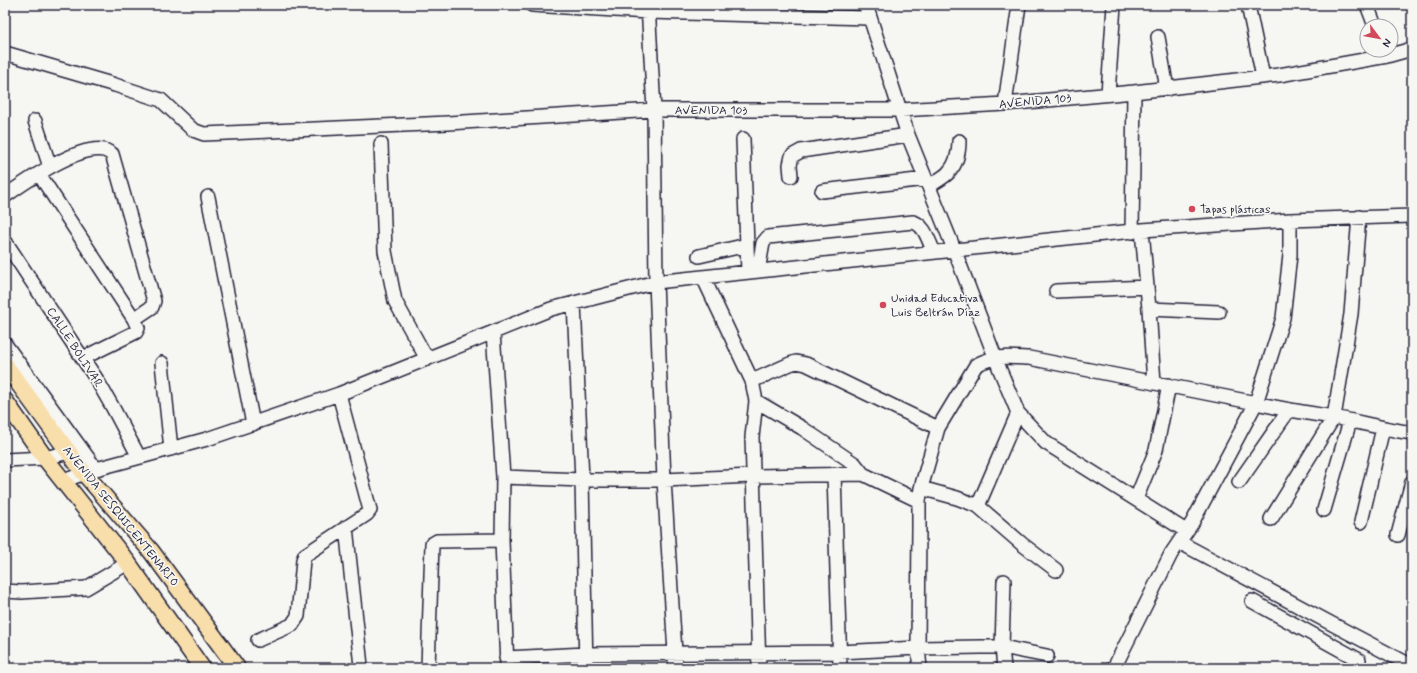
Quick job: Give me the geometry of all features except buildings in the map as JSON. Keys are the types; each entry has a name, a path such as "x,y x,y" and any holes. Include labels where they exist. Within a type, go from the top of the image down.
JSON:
{"main road":[{"name":"AVENIDA SESQUICENTENARIO","path":"5,365 69,452 90,471 237,668"},
{"name":"AVENIDA SESQUICENTENARIO","path":"5,401 44,458 128,563 202,668"}],"street":[{"path":"532,5 648,8 869,18"},
{"path":"866,5 908,135 1018,413 1046,443 1136,499 1182,537 1368,643 1412,666"},
{"path":"1005,104 1019,5"},
{"path":"1108,94 1114,5"},
{"path":"1248,5 1263,77"},
{"path":"1367,5 1372,18"},
{"path":"648,8 654,110 656,282 664,480 676,668"},
{"path":"1158,37 1167,89"},
{"name":"AVENIDA 103","path":"1399,51 1412,49"},
{"name":"AVENIDA 103","path":"5,53 161,100 193,130 204,134 448,123 654,110 900,110 1005,104 1167,89 1279,75 1362,58"},
{"path":"1134,92 1137,231 1147,286 1154,383"},
{"path":"35,120 45,170 138,328 136,332 82,358"},
{"path":"791,176 790,165 792,156 801,152 908,135"},
{"path":"743,139 747,245 753,271"},
{"path":"822,191 928,183 948,173 956,161 959,152 959,141"},
{"path":"381,144 385,251 395,301 427,359"},
{"path":"5,196 45,170 82,153 106,150 112,154 154,301 152,307 134,319"},
{"path":"208,197 253,424"},
{"path":"63,481 90,471 207,439 339,394 551,309 656,282 954,249 1137,231 1290,220 1412,216"},
{"path":"1271,519 1334,417 1351,314 1359,217"},
{"path":"1114,668 1171,554 1192,523 1256,403 1283,318 1290,255 1290,220"},
{"path":"753,271 763,243 768,237 913,222 922,227 934,252"},
{"name":"CALLE BOLIVAR","path":"5,241 114,408 139,457"},
{"path":"699,256 747,245"},
{"path":"702,277 752,381 756,401 752,437 752,476 759,668"},
{"path":"1056,291 1147,286"},
{"path":"574,303 582,480 586,668"},
{"path":"1149,309 1219,312"},
{"path":"493,332 503,477 502,540 506,663 586,654 839,652 918,648 1002,647 1047,656"},
{"name":"AVENIDA SESQUICENTENARIO","path":"5,344 90,471"},
{"path":"920,668 918,648 920,494 938,428 976,365 985,360 995,357 1029,358 1412,433"},
{"path":"752,381 796,362 806,364 938,428"},
{"path":"162,363 171,448"},
{"path":"1136,499 1156,450 1169,385"},
{"path":"258,640 292,624 298,616 303,560 306,555 367,514 370,510 339,394"},
{"path":"756,401 802,428 855,464 863,474"},
{"path":"1239,482 1289,410"},
{"path":"978,506 1018,413"},
{"path":"1324,510 1350,421"},
{"path":"1361,522 1383,428"},
{"path":"5,460 44,458 69,452"},
{"path":"834,474 840,668"},
{"path":"503,477 582,480 664,480 752,476 863,474 920,494 957,498 978,506 1022,544 1056,570"},
{"path":"1398,535 1412,482"},
{"path":"346,527 361,666"},
{"path":"428,668 432,544 437,540 502,540"},
{"path":"5,591 21,592 86,588 128,563"},
{"path":"1004,581 1002,647 1004,668"},
{"path":"1252,601 1357,664 1368,643"}],"place":[{"name":"Tapas plásticas","path":"1192,209"},
{"name":"Unidad Educativa Luis Beltrán Díaz","path":"883,305"}]}
